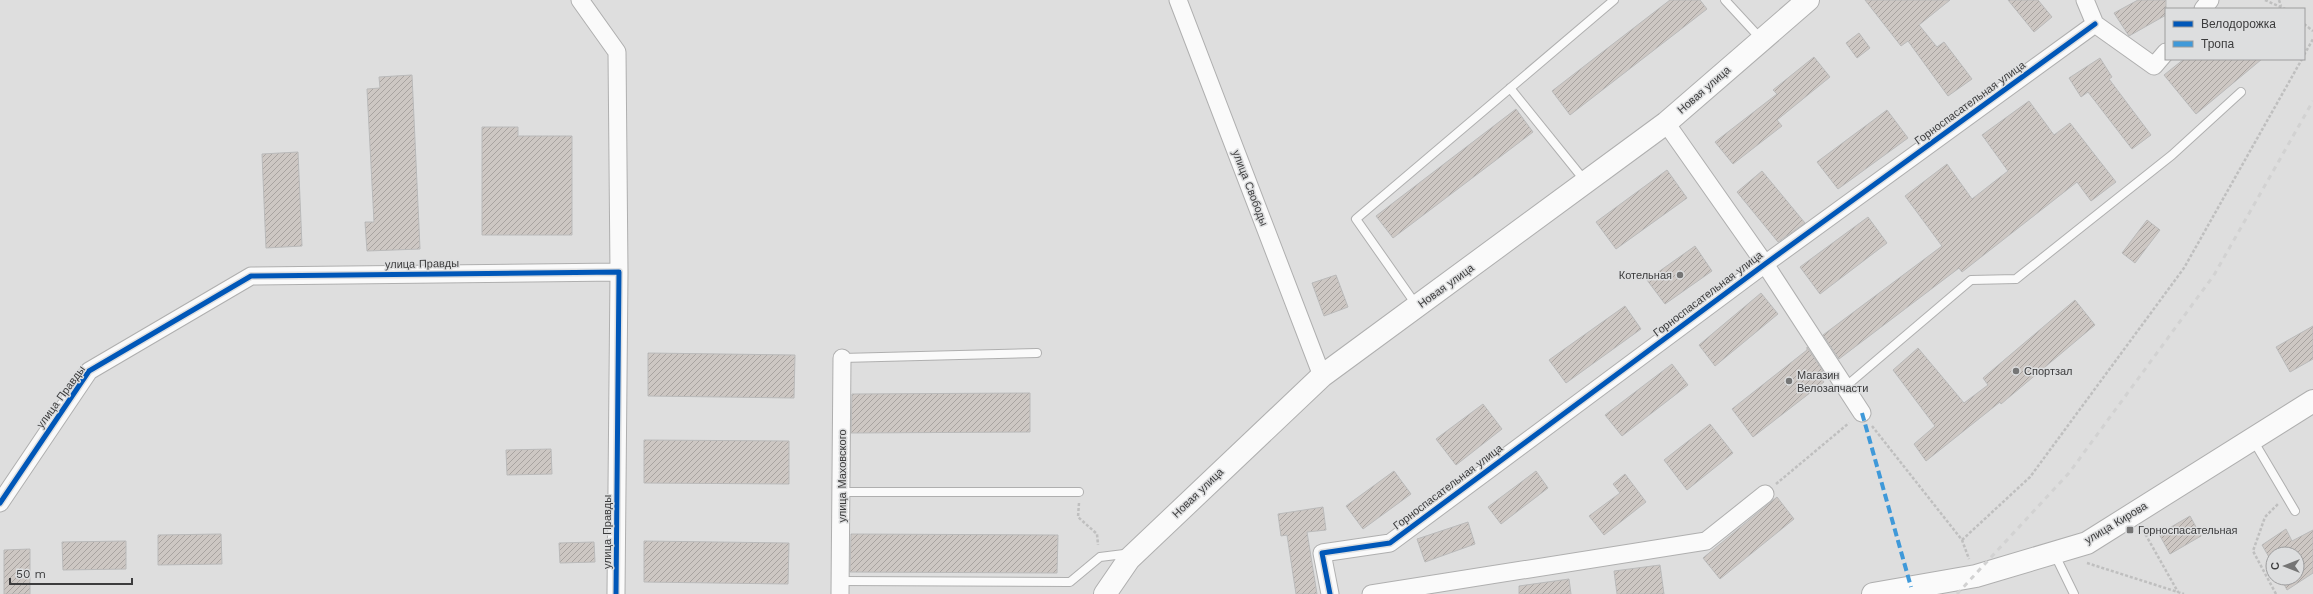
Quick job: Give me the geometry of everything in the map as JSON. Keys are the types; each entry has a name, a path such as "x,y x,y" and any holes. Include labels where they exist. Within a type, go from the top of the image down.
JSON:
{"main road":[{"name":"Новая улица","path":"1105,594 1129,559 1322,376 1666,124 1808,0"},
{"name":"улица Кирова","path":"1873,594 1976,576 2087,543 2313,401"}],"street":[{"path":"580,0 617,52 619,272"},
{"name":"улица Свободы","path":"1178,0 1322,376"},
{"path":"2085,0 2096,24 2154,66 2165,53"},
{"path":"2203,8 2210,0"},
{"name":"Горноспасательная улица","path":"1330,594 1322,553 1390,543 1765,264 2096,24"},
{"path":"1666,124 1765,264 1862,413"},
{"name":"улица Правды","path":"0,503 89,371 251,276 619,272 616,594"},
{"name":"улица Маховского","path":"840,588 842,358"},
{"path":"1371,594 1706,541 1765,494"}],"lane":[{"path":"1418,306 1356,219 1614,0"},
{"path":"1725,0 1762,40"},
{"path":"1510,88 1586,183"},
{"path":"1845,387 1971,280 2016,279 2172,155 2241,92"},
{"path":"842,358 1037,353"},
{"path":"2252,439 2295,511"},
{"path":"842,492 1079,492"},
{"path":"2054,553 2074,594"},
{"path":"840,588 1070,582 1100,557 1124,554 1129,559"}],"path":[{"path":"2265,0 2284,8"},
{"path":"2279,0 2281,6"},
{"path":"2305,25 2313,31"},
{"path":"2305,53 2313,39"},
{"path":"1962,540 2030,477 2184,268 2301,60"},
{"path":"1765,494 1862,413 1962,540 1976,576"},
{"path":"1079,492 1078,517 1097,534 1100,557"},
{"path":"2276,594 2252,551 2265,517 2286,496"},
{"path":"2134,514 2178,592"},
{"path":"2083,562 2184,594"}],"building":[{"path":"1670,0 1700,0 1707,9 1570,115 1552,91"},
{"path":"1865,0 1950,0 1919,25 1937,47 1944,42 1972,79 1948,96 1908,41 1901,46"},
{"path":"2008,0 2038,0 2052,17 2034,32"},
{"path":"2138,0 2166,0 2165,16 2129,36 2114,13"},
{"path":"1859,33 1870,48 1857,58 1846,43"},
{"path":"1814,57 1830,77 1777,120 1782,126 1733,164 1715,142 1777,94 1773,90"},
{"path":"2100,58 2112,77 2109,79 2151,135 2132,149 2088,92 2081,97 2069,78"},
{"path":"2183,60 2261,60 2196,114 2164,75"},
{"path":"412,75 420,249 367,251 365,222 374,222 367,89 380,88 379,77"},
{"path":"2029,101 2054,135 2070,123 2116,182 2091,201 2077,182 1962,272 1959,268 1839,359 1823,335 1942,246 1905,196 1947,164 1972,199 2008,171 1982,135"},
{"path":"1516,109 1533,132 1393,238 1376,216"},
{"path":"1887,110 1908,138 1838,189 1817,162"},
{"path":"482,127 518,127 518,136 572,136 572,235 482,235"},
{"path":"298,152 302,246 266,248 262,154"},
{"path":"1667,170 1687,198 1616,249 1596,222"},
{"path":"1762,171 1805,223 1778,242 1737,192"},
{"path":"1868,217 1887,243 1820,294 1800,267"},
{"path":"2147,220 2160,230 2135,263 2122,253"},
{"name":"Котельная","path":"1695,246 1712,271 1665,304 1647,280"},
{"path":"1336,275 1348,307 1324,316 1312,283"},
{"path":"1761,293 1778,314 1715,366 1699,345"},
{"path":"2075,300 2095,325 2001,404 2000,402 1926,461 1914,444 1935,426 1893,370 1918,348 1964,403 1988,385 1983,378"},
{"path":"1625,306 1641,329 1566,383 1549,360"},
{"path":"2313,326 2313,359 2290,372 2276,347"},
{"path":"1807,347 1823,371 1818,374 1824,382 1753,437 1732,409 1807,350"},
{"path":"648,353 795,355 794,398 648,396"},
{"path":"1672,364 1688,385 1622,436 1605,415"},
{"path":"1030,393 1030,432 851,433 852,394"},
{"path":"1483,404 1502,429 1456,465 1436,439"},
{"path":"1710,424 1733,453 1687,490 1664,460"},
{"path":"644,440 789,441 789,484 644,483"},
{"path":"551,449 552,474 507,475 506,450"},
{"path":"1394,471 1411,494 1363,529 1346,506"},
{"path":"1536,471 1548,488 1501,524 1488,507"},
{"path":"1625,474 1646,502 1604,535 1589,516 1620,493 1613,484"},
{"path":"1777,497 1794,519 1720,579 1703,558"},
{"path":"1323,507 1326,530 1307,532 1317,594 1296,594 1287,535 1281,536 1278,514"},
{"path":"2190,516 2201,536 2170,554 2159,534"},
{"path":"1468,522 1475,544 1425,562 1417,539"},
{"path":"2286,529 2292,541 2313,530 2313,573 2305,578 2305,546 2265,546 2265,550 2262,545"},
{"path":"221,534 222,564 158,565 158,535"},
{"path":"851,534 1058,535 1057,573 850,572"},
{"path":"126,541 126,569 63,570 62,542"},
{"path":"644,541 789,543 788,584 644,582"},
{"path":"594,542 595,562 560,563 559,543"},
{"path":"30,549 30,594 4,594 4,550"},
{"path":"1660,565 1664,594 1617,594 1614,571"},
{"path":"1569,579 1571,594 1519,594 1519,586"},
{"path":"2285,586 2293,586 2287,590"}],"railway":[{"path":"1957,594 2069,473 2214,275 2313,101"}],"marked path":[{"path":"1862,413 1911,587"}],"cycle path":[{"path":"1330,594 1322,553 1390,543 1765,264 2095,24"},
{"path":"0,503 89,371 251,276 619,272 616,594"}],"place":[{"name":"Котельная","path":"1680,275"},
{"name":"Спортзал","path":"2016,371"},
{"name":"Магазин Велозапчасти","path":"1789,381"},
{"name":"Горноспасательная","path":"2130,530"}]}
